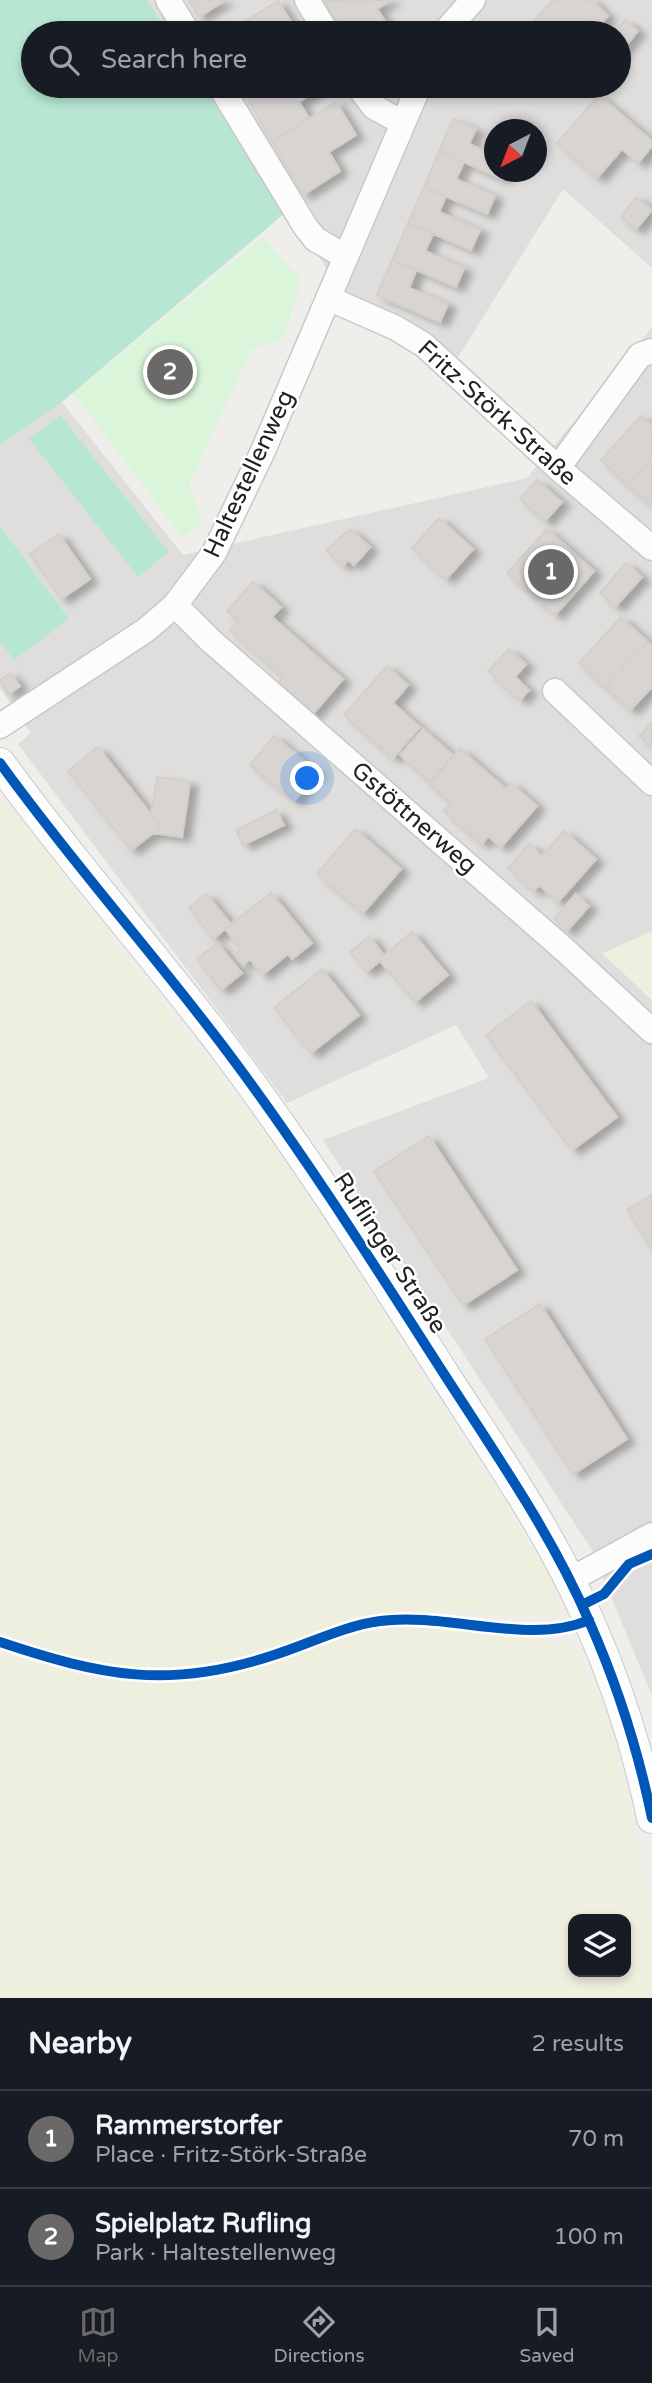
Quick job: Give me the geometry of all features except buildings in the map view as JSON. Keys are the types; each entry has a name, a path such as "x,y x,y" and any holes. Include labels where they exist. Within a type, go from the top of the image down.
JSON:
{"street":[{"path":"168,0 181,21"},
{"path":"307,0 320,21"},
{"path":"455,21 473,0"},
{"path":"227,98 305,226 315,239 346,257"},
{"path":"367,98 374,107 403,123"},
{"name":"Haltestellenweg","path":"0,726 146,629 175,605 214,554 262,453 414,98"},
{"name":"Fritz-Störk-Straße","path":"328,298 397,328 424,345 558,468 652,548"},
{"path":"558,468 640,355 652,352"},
{"name":"Gstöttnerweg","path":"175,605 210,640 556,942 652,1031"},
{"path":"555,691 652,783"},
{"name":"Ruflinger Straße","path":"0,763 180,990 280,1125 459,1397 570,1580 616,1688 636,1750 652,1818"},
{"path":"570,1580 652,1535"}],"shaded area":[{"path":"147,0 652,0 652,268 563,189 457,359 339,287 211,98 631,98 631,21 161,21"},
{"path":"652,327 652,931 603,954 652,1000 652,1696 592,1550 323,1140 489,1078 456,1025 287,1103 18,744 31,733 0,688 0,445 62,402 183,555 527,478"}],"green space":[{"path":"0,0 147,0 161,21 21,21 21,98 211,98 286,212 62,402 0,445"},
{"path":"263,237 301,280 283,339 251,350 189,485 203,521 183,538 73,393"},
{"path":"60,415 169,552 138,577 29,439"},
{"path":"0,526 69,619 14,660 0,641"},
{"path":"0,792 284,1160 552,1578 559,1617 401,1610 230,1660 143,1670 81,1661 0,1633"},
{"path":"652,931 652,1000 603,953"},
{"path":"436,1626 541,1640 575,1649 612,1722 652,1919 652,1998 0,1998 0,1653 80,1675 143,1684 255,1669 356,1633"}],"cycle path":[{"path":"0,763 258,1093 523,1496 574,1589 609,1669 626,1718 652,1818"},
{"path":"582,1605 604,1594 629,1564 652,1554"},
{"path":"0,1642 104,1670 168,1675 201,1673 236,1666 353,1627 380,1621 406,1619 541,1630 566,1627 589,1620"}],"place":[{"name":"Spielplatz Rufling","path":"170,372"},
{"name":"Rammerstorfer","path":"551,572"}]}
